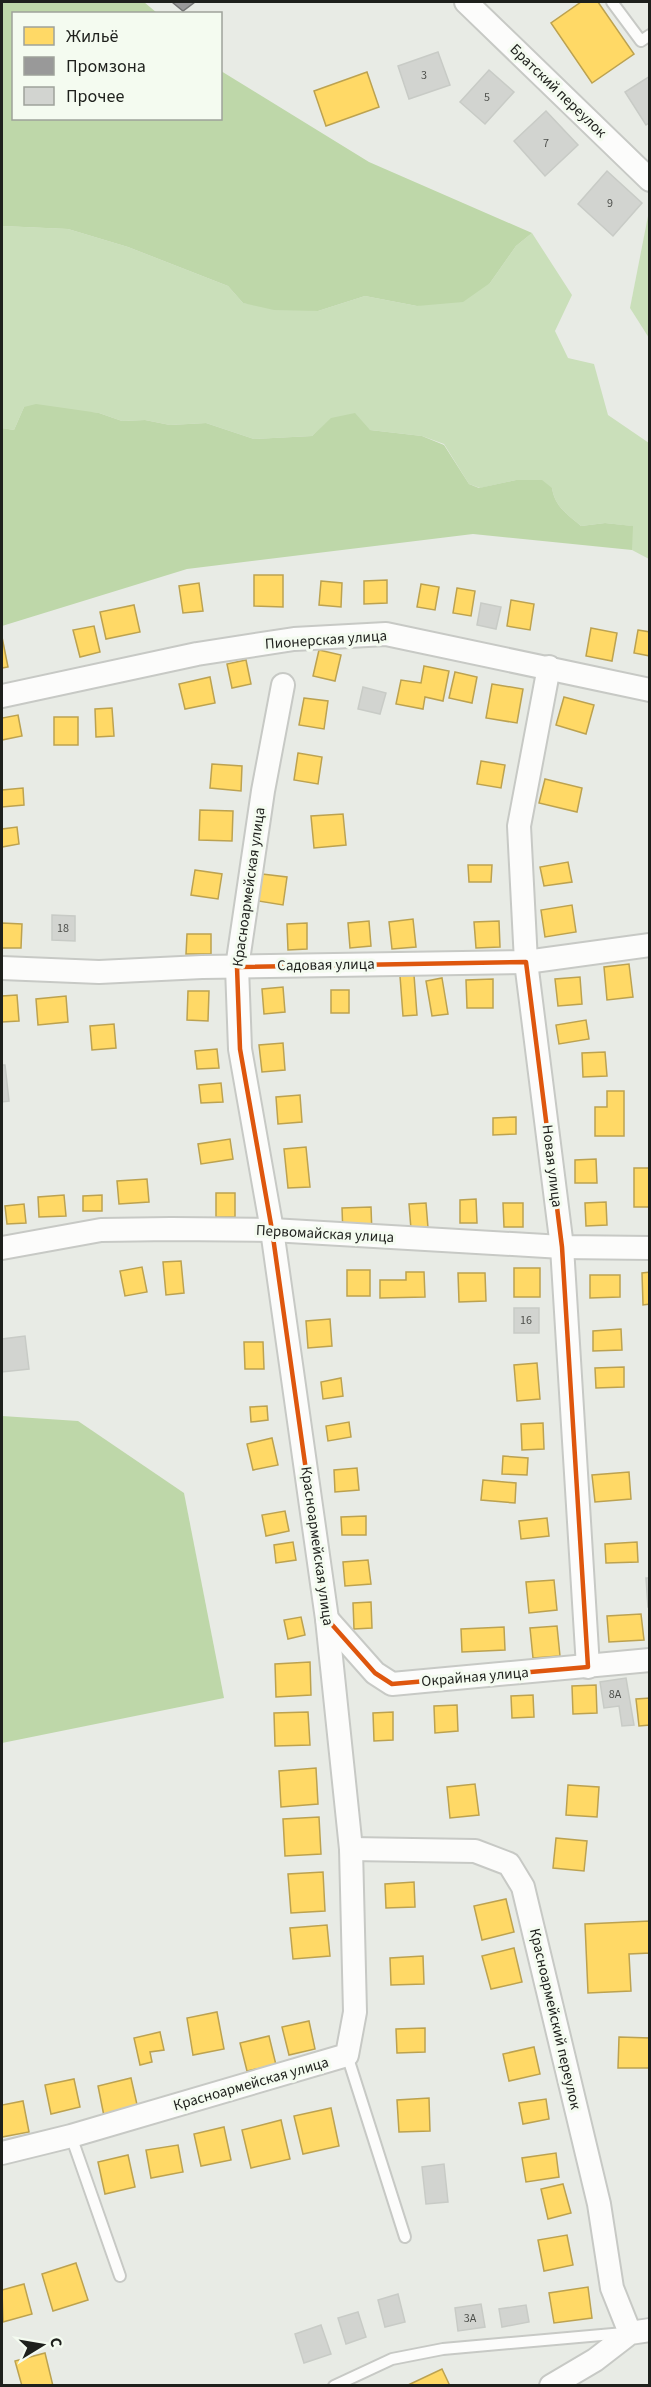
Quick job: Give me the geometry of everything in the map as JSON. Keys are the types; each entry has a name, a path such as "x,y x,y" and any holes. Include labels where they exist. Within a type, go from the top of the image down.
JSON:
{"street":[{"name":"Братский переулок","path":"466,2 650,180"},
{"name":"Пионерская улица","path":"2,696 197,654 294,639 386,634 650,690"},
{"name":"Новая улица","path":"549,667 519,826 526,962 562,1247 588,1667"},
{"name":"Красноармейская улица","path":"2,2153 71,2136 347,2055 355,2012 351,1849 327,1619 272,1230 240,1049 237,967 263,792 283,685"},
{"name":"Садовая улица","path":"2,968 99,972 526,962 650,945"},
{"name":"Первомайская улица","path":"2,1248 101,1230 272,1230 562,1247 650,1248"},
{"name":"Окрайная улица","path":"327,1619 375,1673 392,1684 650,1660"},
{"name":"Красноармейский переулок","path":"351,1849 474,1851 509,1864 523,1887 599,2204 612,2288 640,2331"},
{"path":"551,2385 640,2331"}],"lane":[{"path":"612,2 641,41 650,35"},
{"path":"347,2055 405,2237"},
{"path":"71,2136 120,2276"},
{"path":"334,2385 392,2359 443,2349 640,2331"}],"highlighted area":[{"path":"526,962 562,1247 588,1667 392,1684 375,1673 327,1619 272,1230 240,1049 237,967"}],"green space":[{"path":"2,2 144,2 156,12 12,12 12,120 222,120 222,72 369,162 532,233 516,246 490,283 463,302 417,306 365,296 318,311 274,310 243,303 228,286 128,247 68,229 2,226"},
{"path":"649,211 649,338 630,308"},
{"path":"2,226 68,229 128,247 228,286 243,303 318,311 365,296 417,306 490,283 516,246 532,233 572,295 555,331 568,358 594,364 608,415 649,443 649,559 632,550 632,526 605,523 581,526 559,505 552,488 516,480 480,488 469,484 444,444 422,436 370,430 331,419 312,436 254,439 206,423 170,425 145,420 122,421 99,413 24,407 14,430 2,428"},
{"path":"36,404 99,413 122,421 145,420 170,425 206,423 254,439 312,436 331,418 355,413 370,430 422,436 444,445 469,484 479,488 516,480 542,480 552,488 562,510 581,526 605,523 633,526 632,550 473,534 187,569 2,626 2,428 14,430 24,407"},
{"path":"2,1416 78,1421 184,1493 224,1698 2,1743"}],"building: Жильё":[{"path":"581,2 598,2 634,54 592,83 551,23"},
{"path":"367,72 379,107 326,126 314,91"},
{"path":"254,575 283,575 283,607 254,606"},
{"path":"387,580 387,603 364,604 364,581"},
{"path":"321,581 342,583 341,607 319,605"},
{"path":"199,583 203,611 183,613 179,586"},
{"path":"421,584 439,587 435,610 417,607"},
{"path":"457,588 475,591 471,616 453,613"},
{"path":"511,600 534,604 530,630 507,626"},
{"path":"134,605 140,632 106,639 100,612"},
{"path":"94,626 100,652 80,657 73,630"},
{"path":"591,628 617,633 612,661 586,656"},
{"path":"638,630 650,632 650,656 634,653"},
{"path":"2,637 8,667 2,668"},
{"path":"319,650 341,655 335,681 313,676"},
{"path":"246,660 251,684 232,688 227,664"},
{"path":"424,666 449,671 443,701 425,697 423,709 396,704 401,680 421,683"},
{"path":"455,672 477,677 472,703 449,698"},
{"path":"210,677 215,703 185,709 179,684"},
{"path":"492,684 523,689 517,723 486,718"},
{"path":"564,697 594,705 586,734 556,725"},
{"path":"304,698 328,701 324,729 299,725"},
{"path":"112,708 114,736 96,737 95,709"},
{"path":"18,715 22,736 2,740 2,718"},
{"path":"54,717 78,717 78,745 54,745"},
{"path":"298,753 322,757 318,784 294,780"},
{"path":"481,761 505,765 501,788 477,784"},
{"path":"212,764 242,766 241,791 210,788"},
{"path":"545,779 582,788 577,812 539,803"},
{"path":"23,788 24,805 2,807 2,790"},
{"path":"200,810 233,811 232,841 199,840"},
{"path":"343,814 346,845 314,848 311,816"},
{"path":"17,827 19,844 2,847 2,829"},
{"path":"568,862 572,882 544,886 540,867"},
{"path":"468,865 492,865 491,882 469,882"},
{"path":"195,870 222,874 218,899 191,895"},
{"path":"262,874 287,877 283,905 258,901"},
{"path":"572,905 576,932 545,937 541,910"},
{"path":"413,919 416,947 392,949 389,922"},
{"path":"369,921 371,946 350,948 348,923"},
{"path":"499,921 500,947 476,948 474,922"},
{"path":"2,923 22,924 21,948 2,948"},
{"path":"307,923 307,949 288,950 287,924"},
{"path":"187,934 211,934 211,954 186,954"},
{"path":"629,964 633,997 607,1000 604,967"},
{"path":"414,975 417,1015 403,1016 400,976"},
{"path":"580,977 582,1004 558,1006 555,979"},
{"path":"442,978 448,1014 432,1016 426,981"},
{"path":"493,979 493,1008 467,1008 466,980"},
{"path":"283,987 285,1012 264,1014 262,989"},
{"path":"331,990 349,990 349,1013 331,1013"},
{"path":"188,991 209,991 208,1021 187,1020"},
{"path":"17,995 19,1021 2,1022 2,996"},
{"path":"66,996 68,1022 38,1025 36,999"},
{"path":"586,1020 589,1039 559,1044 556,1025"},
{"path":"114,1024 116,1048 92,1050 90,1026"},
{"path":"283,1043 285,1070 262,1072 259,1045"},
{"path":"217,1049 219,1068 197,1069 195,1051"},
{"path":"605,1052 607,1076 583,1077 582,1053"},
{"path":"221,1083 223,1102 201,1103 199,1085"},
{"path":"607,1091 624,1091 624,1136 595,1136 595,1107 607,1107"},
{"path":"300,1095 302,1122 278,1124 276,1097"},
{"path":"516,1117 516,1134 493,1135 493,1118"},
{"path":"230,1139 233,1159 201,1164 198,1144"},
{"path":"306,1147 310,1187 288,1188 284,1149"},
{"path":"596,1159 597,1183 575,1183 575,1160"},
{"path":"634,1168 650,1168 650,1207 634,1207"},
{"path":"147,1179 149,1202 119,1204 117,1181"},
{"path":"216,1193 235,1193 235,1217 216,1217"},
{"path":"64,1195 66,1216 39,1217 38,1197"},
{"path":"102,1195 102,1211 83,1211 83,1196"},
{"path":"476,1199 477,1223 460,1223 460,1200"},
{"path":"606,1202 607,1225 586,1226 585,1203"},
{"path":"426,1203 428,1228 411,1229 409,1204"},
{"path":"503,1203 523,1203 523,1227 504,1227"},
{"path":"24,1204 26,1223 7,1224 5,1206"},
{"path":"371,1207 372,1234 343,1235 342,1208"},
{"path":"181,1261 184,1293 166,1295 163,1262"},
{"path":"142,1267 147,1292 125,1296 120,1271"},
{"path":"514,1268 540,1268 540,1297 514,1297"},
{"path":"347,1270 370,1270 370,1296 347,1296"},
{"path":"406,1272 424,1272 425,1297 380,1298 380,1280 406,1280"},
{"path":"650,1272 650,1304 643,1305 642,1273"},
{"path":"458,1273 485,1273 486,1301 459,1302"},
{"path":"590,1275 620,1275 620,1297 590,1298"},
{"path":"330,1319 332,1346 308,1348 306,1321"},
{"path":"621,1329 622,1350 593,1351 593,1331"},
{"path":"244,1342 263,1342 264,1369 245,1369"},
{"path":"537,1363 540,1399 517,1401 514,1365"},
{"path":"624,1367 624,1387 596,1388 595,1368"},
{"path":"341,1378 343,1396 323,1399 321,1382"},
{"path":"267,1406 268,1420 251,1422 250,1407"},
{"path":"349,1422 351,1437 328,1441 326,1426"},
{"path":"543,1423 544,1449 522,1450 521,1424"},
{"path":"272,1438 278,1465 253,1470 247,1444"},
{"path":"503,1456 528,1458 527,1475 502,1474"},
{"path":"357,1468 359,1490 335,1492 334,1470"},
{"path":"629,1472 631,1499 595,1502 592,1475"},
{"path":"483,1480 516,1483 515,1503 481,1500"},
{"path":"285,1511 289,1531 266,1536 262,1515"},
{"path":"366,1516 366,1535 342,1535 341,1517"},
{"path":"547,1518 549,1536 521,1539 519,1521"},
{"path":"293,1542 296,1560 276,1563 274,1545"},
{"path":"637,1542 638,1562 606,1563 605,1544"},
{"path":"368,1560 371,1584 345,1586 343,1562"},
{"path":"554,1580 557,1610 529,1613 526,1582"},
{"path":"371,1602 372,1628 354,1629 353,1603"},
{"path":"641,1614 644,1640 609,1642 607,1616"},
{"path":"301,1617 305,1635 288,1639 284,1620"},
{"path":"557,1626 560,1656 533,1658 530,1628"},
{"path":"504,1627 505,1650 462,1652 461,1629"},
{"path":"310,1662 311,1695 276,1697 275,1664"},
{"path":"596,1685 597,1713 573,1714 572,1686"},
{"path":"533,1695 534,1717 512,1718 511,1696"},
{"path":"650,1698 650,1725 639,1726 636,1699"},
{"path":"457,1705 458,1731 435,1733 434,1706"},
{"path":"308,1712 310,1745 275,1746 274,1713"},
{"path":"393,1712 393,1740 374,1741 373,1713"},
{"path":"316,1768 318,1804 281,1807 279,1771"},
{"path":"475,1784 479,1815 450,1818 447,1787"},
{"path":"568,1785 599,1787 597,1817 566,1815"},
{"path":"319,1817 321,1854 285,1856 283,1819"},
{"path":"556,1838 587,1841 584,1871 553,1868"},
{"path":"323,1872 325,1911 291,1913 288,1874"},
{"path":"414,1882 415,1907 386,1908 385,1884"},
{"path":"506,1899 514,1932 482,1940 474,1906"},
{"path":"650,1921 650,1953 629,1954 631,1991 588,1993 585,1924"},
{"path":"327,1925 330,1956 293,1959 290,1928"},
{"path":"514,1948 522,1982 491,1989 482,1956"},
{"path":"423,1956 424,1984 391,1985 390,1958"},
{"path":"217,2012 224,2049 193,2055 187,2018"},
{"path":"309,2021 315,2049 289,2055 282,2027"},
{"path":"425,2028 425,2052 397,2053 396,2029"},
{"path":"160,2032 164,2050 150,2052 152,2062 140,2065 134,2038"},
{"path":"269,2036 276,2065 247,2071 240,2043"},
{"path":"619,2037 650,2038 650,2068 618,2068"},
{"path":"534,2047 540,2074 509,2081 503,2054"},
{"path":"131,2078 138,2109 104,2116 98,2086"},
{"path":"74,2079 80,2107 51,2114 45,2085"},
{"path":"429,2098 430,2131 399,2132 397,2100"},
{"path":"546,2099 549,2119 523,2124 519,2103"},
{"path":"23,2101 29,2132 2,2137 2,2105"},
{"path":"331,2108 339,2146 303,2154 294,2116"},
{"path":"281,2120 290,2159 251,2168 242,2130"},
{"path":"224,2127 231,2160 201,2166 194,2134"},
{"path":"178,2145 183,2172 151,2178 146,2150"},
{"path":"556,2153 559,2177 526,2182 522,2158"},
{"path":"128,2155 135,2187 105,2194 98,2162"},
{"path":"563,2184 571,2213 548,2219 541,2189"},
{"path":"567,2235 573,2265 544,2271 538,2240"},
{"path":"76,2263 88,2300 53,2311 42,2274"},
{"path":"24,2284 32,2314 3,2322 2,2290"},
{"path":"588,2287 592,2318 554,2323 549,2293"},
{"path":"45,2353 53,2386 22,2386 15,2361"},
{"path":"442,2369 450,2386 406,2386"}],"building: Промзона":[{"path":"172,2 195,2 183,11"}],"building: Прочее":[{"path":"438,52 450,85 409,99 398,66"},
{"path":"489,70 514,92 485,124 460,102"},
{"path":"650,76 650,122 646,125 625,92"},
{"path":"546,111 578,145 545,176 514,141"},
{"path":"607,171 642,203 613,236 578,204"},
{"path":"481,603 501,607 496,629 477,625"},
{"path":"363,687 386,693 380,714 358,709"},
{"path":"52,915 75,916 75,941 52,940"},
{"path":"2,1065 5,1065 9,1101 2,1102"},
{"path":"514,1308 539,1308 539,1333 514,1333"},
{"path":"25,1336 29,1369 2,1372 2,1339"},
{"path":"646,1578 650,1578 650,1607 648,1607"},
{"path":"626,1678 634,1725 622,1726 619,1706 604,1708 600,1682"},
{"path":"444,2164 448,2202 426,2204 422,2167"},
{"path":"398,2294 405,2322 385,2327 378,2300"},
{"path":"481,2304 485,2327 458,2331 455,2308"},
{"path":"526,2305 529,2322 502,2327 499,2309"},
{"path":"358,2312 366,2337 346,2344 338,2318"},
{"path":"321,2325 331,2354 304,2363 295,2334"}]}
